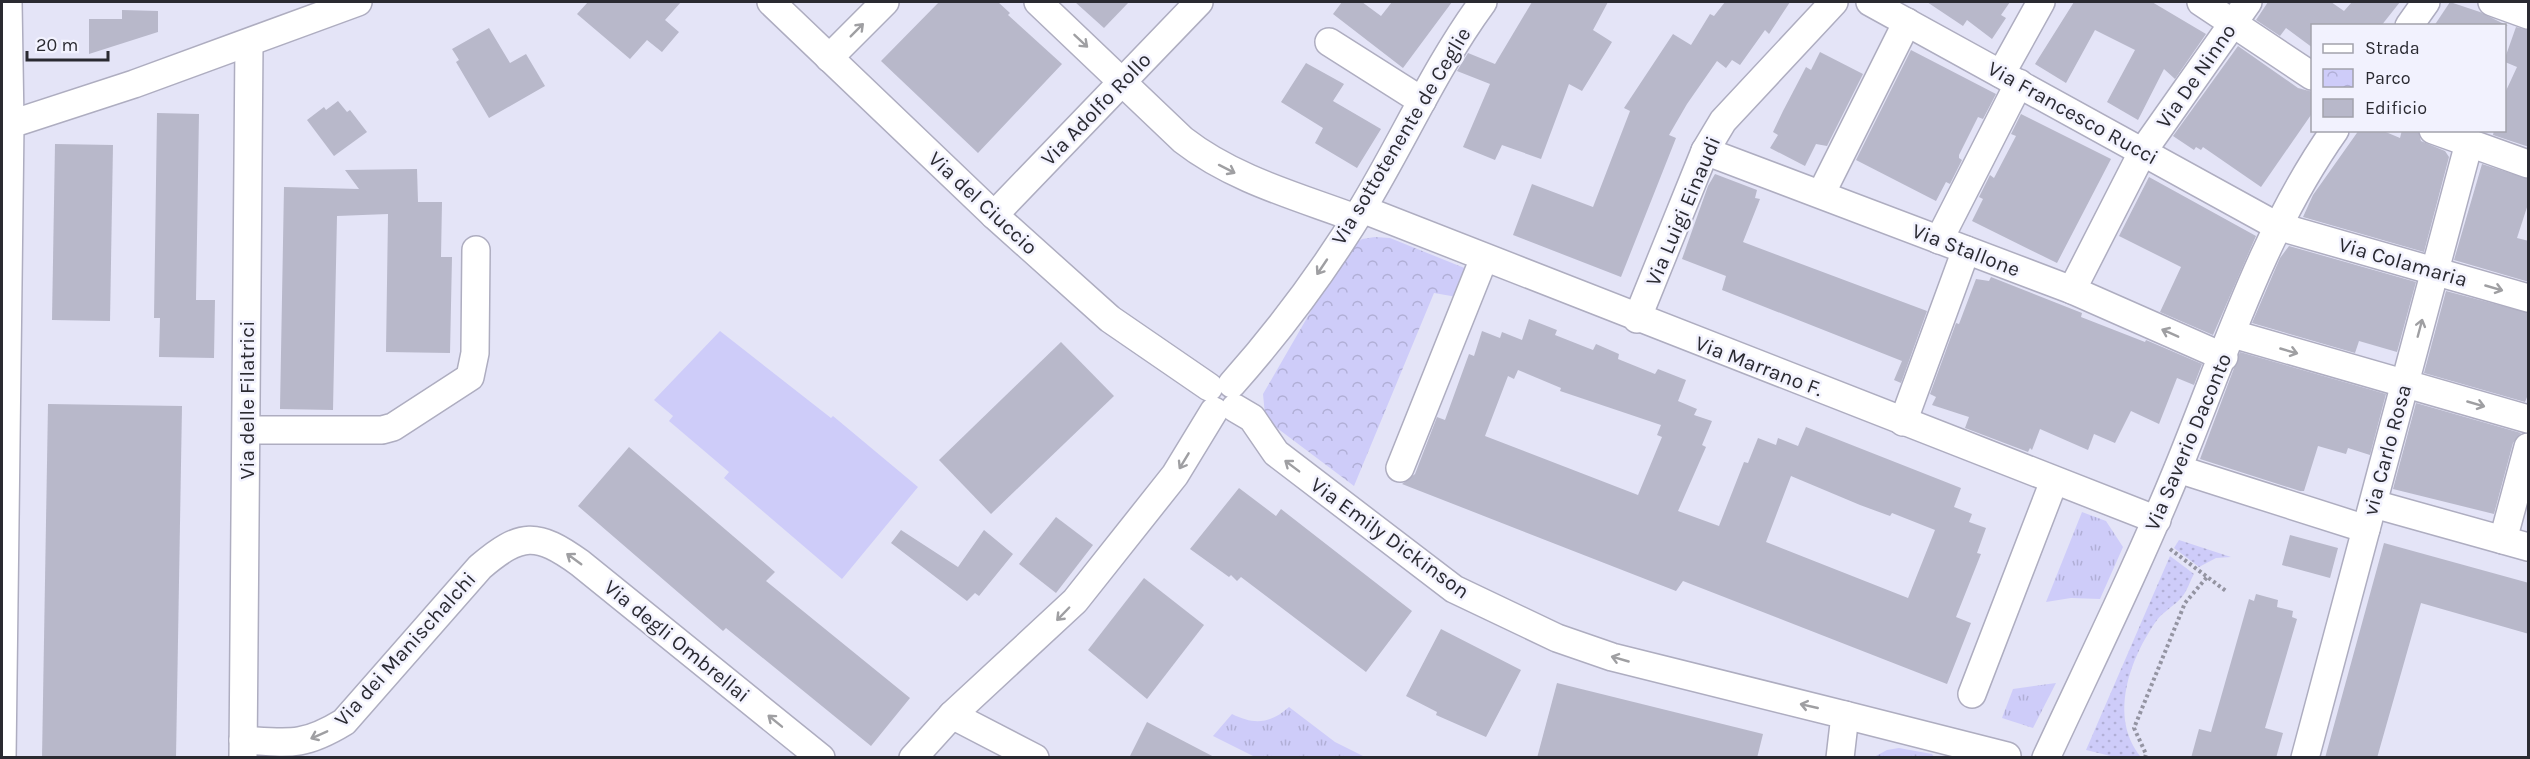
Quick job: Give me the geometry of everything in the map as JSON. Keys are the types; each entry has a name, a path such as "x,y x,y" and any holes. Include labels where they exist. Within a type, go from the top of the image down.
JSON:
{"street":[{"path":"2,758 8,2"},
{"path":"6,125 249,43 358,2"},
{"name":"Via del Ciuccio","path":"771,2 994,215 1110,319 1223,398"},
{"path":"830,58 885,2"},
{"name":"Via Marrano F.","path":"1038,2 1183,140 1204,157 1232,172 1484,258 2054,481 2152,529"},
{"name":"Via Adolfo Rollo","path":"994,215 1199,2"},
{"name":"Via sottotenente de Ceglie","path":"1223,398 1274,337 1359,214 1456,38 1482,2"},
{"name":"Via Luigi Einaudi","path":"1637,319 1705,151 1723,122 1834,2"},
{"name":"Via Francesco Rucci","path":"1870,2 2277,225"},
{"path":"1939,240 2010,79 2041,2"},
{"path":"2201,2 2240,12 2311,74"},
{"path":"2410,24 2426,2"},
{"path":"2492,2 2529,15"},
{"name":"Via De Ninno","path":"2072,290 2143,151 2240,12"},
{"path":"1821,194 1906,22"},
{"path":"1329,42 1422,101"},
{"name":"Via delle Filatrici","path":"243,749 249,43"},
{"name":"Via Saverio Daconto","path":"2046,758 2152,529 2277,225 2308,169 2334,132"},
{"path":"2439,132 2529,164"},
{"name":"via Carlo Rosa","path":"2305,758 2469,143"},
{"name":"Via Stallone","path":"1705,151 2072,290 2228,346 2406,384 2529,419"},
{"name":"Via Colamaria","path":"2277,225 2529,298"},
{"path":"247,430 382,430 393,427 470,377 476,353 476,250"},
{"path":"1904,422 1966,250"},
{"path":"1400,468 1484,258"},
{"path":"913,758 952,714 1075,601 1175,475 1223,398"},
{"name":"Via Emily Dickinson","path":"1223,398 1252,418 1276,453 1454,589 1557,638 1612,657 2007,756"},
{"path":"2503,540 2529,447"},
{"path":"2178,469 2370,516 2503,540 2529,547"},
{"path":"1972,694 2054,481"},
{"name":"Via dei Manischalchi","path":"243,749 317,738 344,722 480,567 501,549 526,538"},
{"name":"Via degli Ombrellai","path":"526,538 556,546 580,563 820,758"},
{"path":"952,714 1035,758"},
{"path":"1840,758 1845,715"}],"path":[{"path":"2152,529 2170,550 2226,591"},
{"path":"2145,758 2146,754 2134,728 2185,603 2207,577"}],"green space":[{"path":"1390,238 1467,269 1457,297 1434,293 1354,486 1273,425 1265,415 1263,394 1345,252 1362,239"},
{"path":"720,331 831,418 833,416 918,487 842,579 724,478 729,472 669,421 673,416 654,400"},
{"path":"2082,512 2106,521 2123,547 2100,599 2071,598 2046,602"},
{"path":"2179,540 2231,557 2216,558 2199,567 2174,548"},
{"path":"2170,556 2194,574 2183,596 2162,614 2147,635 2131,670 2124,706 2126,724 2131,741 2141,757 2115,757 2086,750"},
{"path":"2056,683 2033,728 2002,718 2013,689"},
{"path":"1289,707 1335,742 1365,757 1255,757 1213,736 1232,714 1248,720 1262,721 1275,717"},
{"path":"1899,748 1932,754 1934,757 1874,757 1887,750"}],"building":[{"path":"588,2 681,2 665,20 679,32 662,52 647,40 630,59 577,14"},
{"path":"939,2 998,2 1010,13 1008,15 1062,64 978,153 881,61"},
{"path":"1075,2 1129,2 1104,28"},
{"path":"1342,2 1362,2 1381,16 1392,2 1452,2 1403,68 1333,14"},
{"path":"1532,2 1608,2 1593,30 1612,42 1582,91 1569,84 1541,159 1502,145 1495,160 1463,147 1490,84 1457,71 1468,53 1495,64"},
{"path":"1725,2 1790,2 1769,34 1765,30 1740,65 1732,60 1726,68 1717,61 1687,104 1669,135 1676,138 1621,277 1513,235 1532,184 1593,207 1630,111 1624,108 1673,34 1691,45 1710,14 1714,16"},
{"path":"1927,2 2010,2 2001,15 2006,18 1992,39 1967,20 1963,26"},
{"path":"2074,2 2152,2 2206,34 2175,79 2164,69 2138,120 2107,102 2135,50 2095,30 2066,83 2035,64"},
{"path":"2268,2 2331,2 2344,11 2352,2 2400,2 2383,24 2311,24 2311,47 2286,28 2280,36 2256,20"},
{"path":"2450,2 2480,12 2504,24 2435,24"},
{"path":"122,10 158,11 158,32 89,54 89,19 122,19"},
{"path":"2516,27 2529,30 2529,147 2493,135 2494,132 2506,132 2506,91 2517,67 2506,62 2506,55"},
{"path":"489,28 510,63 526,54 545,86 489,118 456,62 459,60 452,49"},
{"path":"2238,46 2298,88 2311,91 2311,115 2261,187 2203,147 2201,150 2196,147 2194,150 2173,136"},
{"path":"1911,50 1996,94 1983,119 1978,117 1959,155 1962,160 1950,184 1946,182 1936,201 1856,160"},
{"path":"1820,52 1863,74 1827,146 1816,144 1805,166 1770,148 1778,135 1773,132 1783,111 1806,67 1811,70"},
{"path":"1306,63 1344,84 1333,101 1381,129 1357,168 1315,143 1323,128 1281,102"},
{"path":"338,101 347,112 350,110 367,132 334,156 307,120 324,107 326,110"},
{"path":"157,113 199,114 196,300 215,300 214,358 159,357 160,318 154,318"},
{"path":"2021,114 2111,159 2057,263 1972,221 1983,199 1979,197 1990,175 1994,178 2016,136 2011,134"},
{"path":"2358,132 2386,132 2400,138 2402,132 2419,132 2421,141 2445,151 2449,157 2424,252 2303,217 2313,195"},
{"path":"55,144 113,145 110,321 52,320"},
{"path":"2482,164 2529,179 2529,201 2517,238 2529,241 2529,282 2454,260"},
{"path":"417,169 418,202 442,202 441,257 452,257 450,353 386,352 388,214 337,216 333,410 280,409 284,187 359,189 345,170"},
{"path":"1715,174 1757,190 1755,198 1760,199 1743,242 1927,311 1901,383 1894,380 1902,361 1722,290 1726,276 1682,259 1708,186"},
{"path":"2149,177 2256,236 2213,335 2160,312 2181,267 2119,236"},
{"path":"2289,246 2416,282 2397,352 2359,341 2355,353 2252,323 2280,258"},
{"path":"1991,277 2082,313 2081,317 2145,342 2146,340 2202,364 2194,385 2177,378 2159,424 2131,411 2115,443 2094,434 2088,450 2040,429 2032,450 2030,448 2028,452 1965,428 1969,417 1932,405 1936,397 1930,394 1956,323 1959,324 1976,279 1989,281"},
{"path":"2446,291 2529,313 2529,392 2525,402 2424,373"},
{"path":"1529,319 1557,330 1555,335 1593,350 1596,344 1619,354 1618,359 1655,374 1658,369 1686,380 1678,401 1697,409 1694,415 1712,421 1702,445 1706,447 1678,511 1719,526 1744,462 1748,463 1758,438 1776,445 1778,438 1798,446 1806,427 1961,488 1954,507 1972,514 1969,522 1986,528 1977,553 1981,554 1956,617 1971,623 1947,684 1683,581 1676,591 1402,484 1415,474 1437,417 1445,420 1469,354 1474,356 1482,331 1500,338 1502,332 1522,340","holes":["1518,370 1561,388 1560,391 1661,425 1657,435 1662,437 1638,495 1485,436 1508,376 1514,379","1791,476 1860,505 1890,516 1892,513 1935,530 1908,598 1766,542"]},
{"path":"1061,342 1114,396 991,514 939,460"},
{"path":"2240,352 2386,394 2370,455 2348,448 2346,454 2318,446 2304,491 2200,459"},
{"path":"2416,403 2521,433 2513,443 2494,514 2393,489"},
{"path":"48,404 182,406 176,758 42,758"},
{"path":"629,447 775,572 766,581 910,698 871,746 726,628 723,631 578,506"},
{"path":"1239,488 1276,516 1281,509 1412,611 1366,672 1241,577 1237,581 1231,575 1229,577 1190,549"},
{"path":"1056,517 1093,545 1056,593 1019,564"},
{"path":"901,530 958,567 984,530 1013,554 979,596 975,593 967,601 891,543"},
{"path":"2290,535 2338,548 2330,578 2282,565"},
{"path":"2384,543 2529,583 2529,634 2421,603 2377,758 2325,758"},
{"path":"1144,578 1204,625 1147,699 1088,650"},
{"path":"2256,594 2278,600 2277,607 2293,611 2292,617 2297,619 2265,728 2283,733 2276,758 2191,758 2199,729 2211,732 2249,599 2254,601"},
{"path":"1441,629 1521,670 1486,737 1436,715 1437,712 1406,696"},
{"path":"1557,683 1763,734 1757,758 1537,758"},
{"path":"1147,722 1216,758 1129,758"}]}
